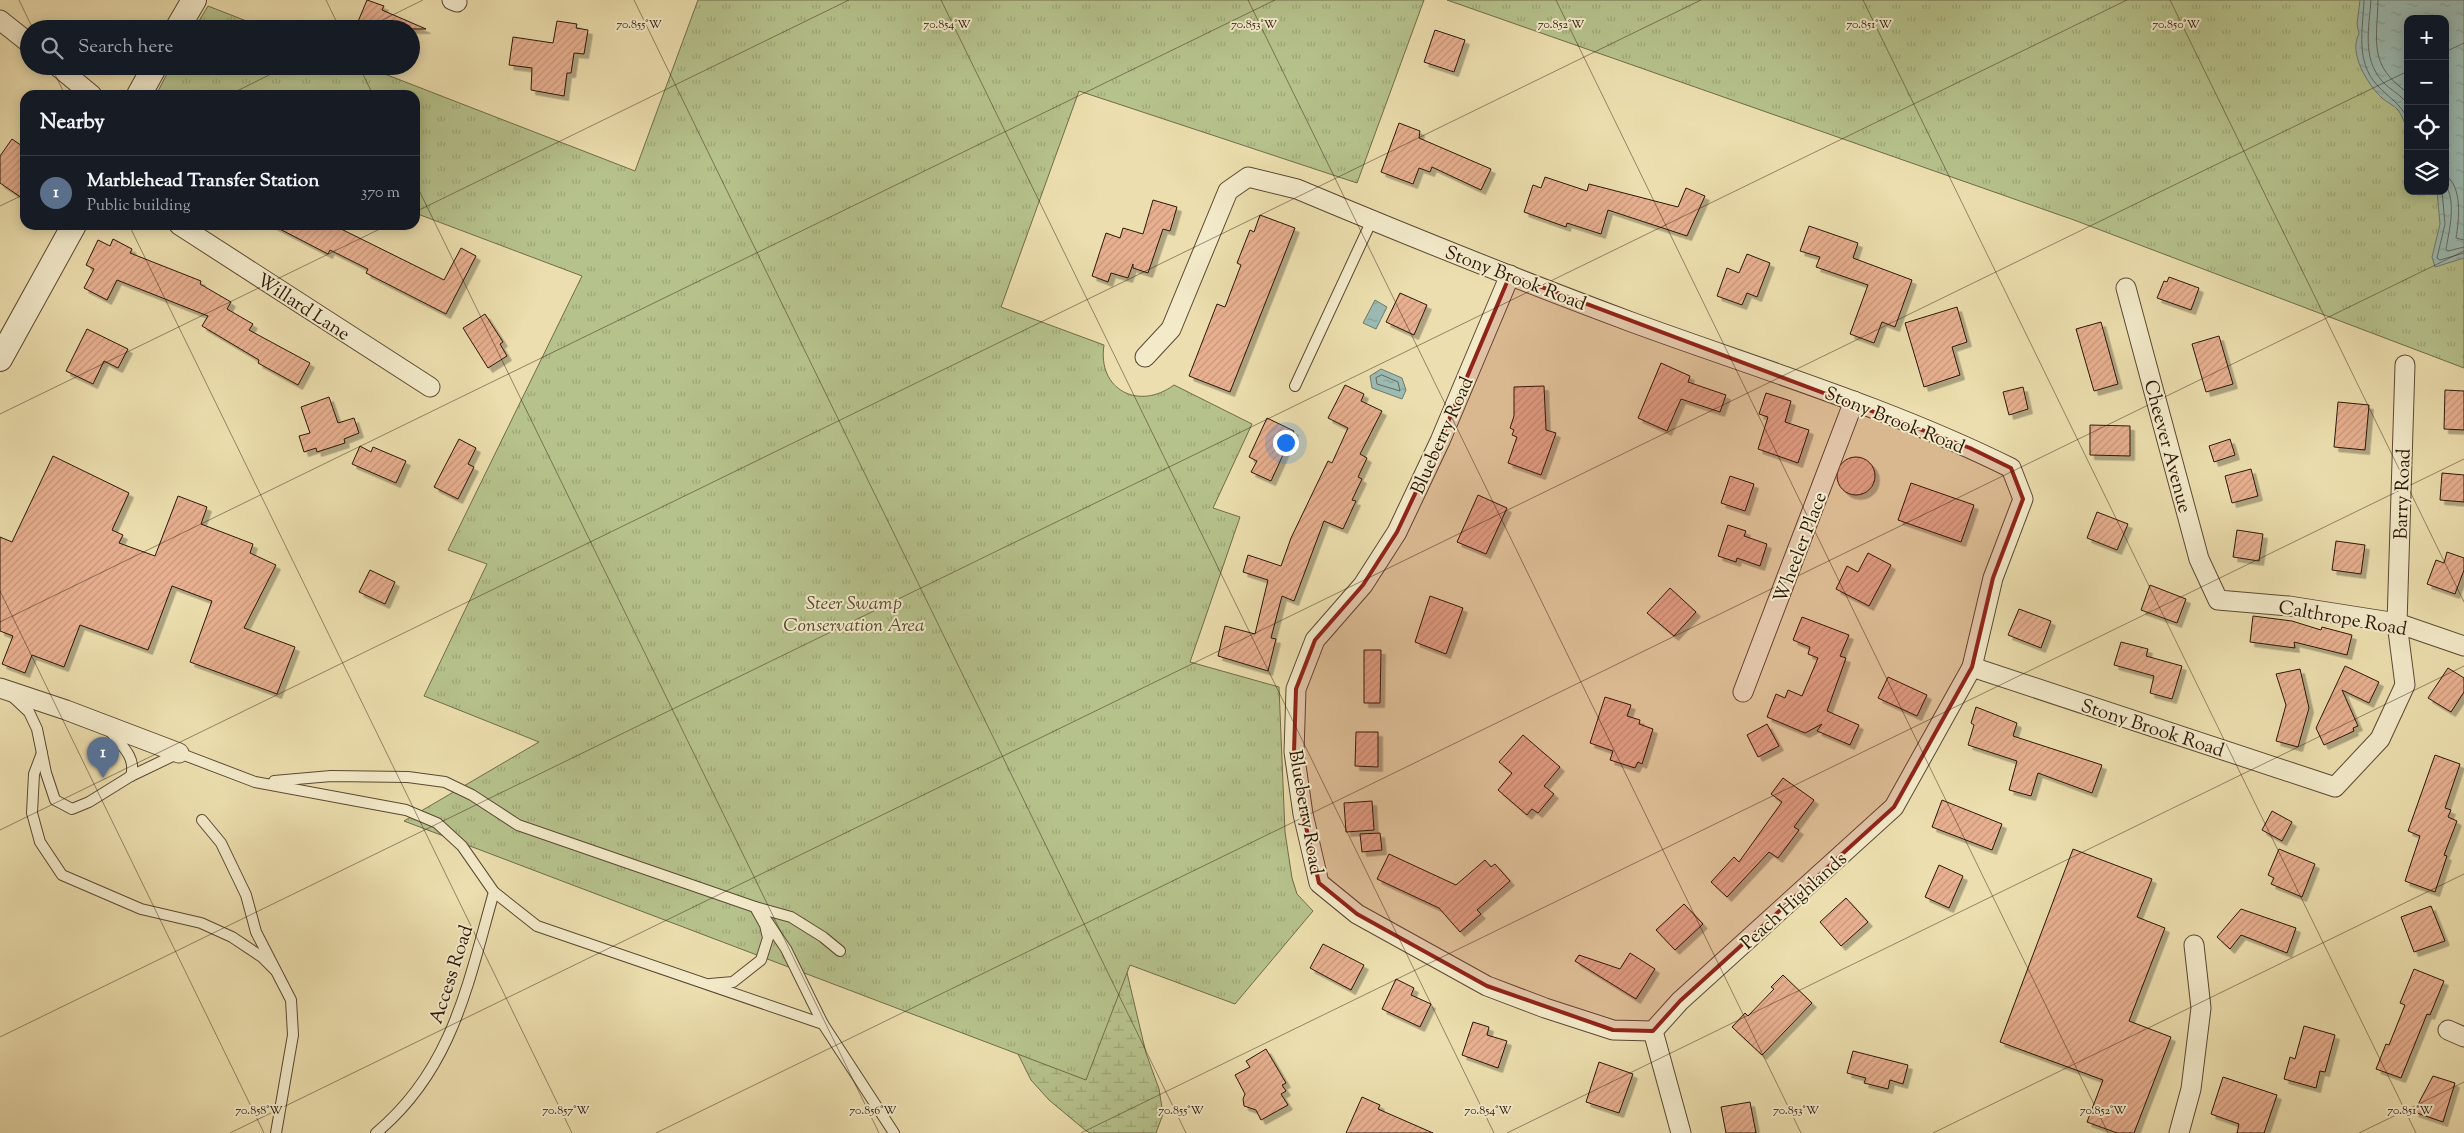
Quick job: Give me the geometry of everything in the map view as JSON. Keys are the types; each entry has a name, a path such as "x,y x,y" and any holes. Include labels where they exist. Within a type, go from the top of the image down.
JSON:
{"street":[{"path":"182,20 194,0"},
{"path":"0,20 20,36"},
{"path":"68,75 86,90"},
{"path":"142,90 151,75"},
{"name":"Stony Brook Road","path":"1145,357 1171,329 1228,191 1248,177 1297,189 1510,275 1633,322 1854,401 1970,448 2011,468 2023,499 1993,578 1972,667 2335,786 2380,739 2405,685 2397,623"},
{"path":"0,359 71,230"},
{"name":"Willard Lane","path":"187,230 430,386"},
{"name":"Blueberry Road","path":"1510,275 1440,441 1397,532 1363,586 1316,640 1296,689 1294,752 1303,814 1319,883 1358,914 1487,986 1545,1008 1613,1030 1653,1031"},
{"name":"Cheever Avenue","path":"2126,288 2199,559 2220,600"},
{"name":"Barry Road","path":"2397,623 2405,365"},
{"name":"Wheeler Place","path":"1743,692 1854,401"},
{"name":"Calthrope Road","path":"2220,600 2289,606 2397,623 2464,646"},
{"name":"Peach Highlands","path":"1653,1031 1680,1001 1894,807 1972,667"},
{"path":"1,688 103,723 179,753"},
{"path":"2179,1133 2191,1089 2201,1008 2194,945"},
{"path":"1653,1031 1681,1133"}],"lane":[{"path":"1295,386 1372,220"},
{"path":"1,688 29,712 38,729 48,782 55,800 72,809 89,802 131,776 179,753 255,782 342,800 406,810 437,823 462,846 494,892 536,926 823,1024"},
{"path":"103,723 128,752 133,769 131,776"},
{"path":"42,754 34,774 32,813 40,842 62,875 141,909 209,927 249,948 275,970"},
{"path":"255,782 331,776 408,777 445,782 472,795 518,825 755,907 791,917 824,937 840,951"},
{"path":"202,820 221,843 246,895 256,932 291,1000 294,1035 276,1133"},
{"name":"Access Road","path":"376,1133 419,1090 439,1057 461,1011 494,892"},
{"path":"705,984 733,982 760,960 768,938 765,925 755,907"},
{"path":"755,907 769,923 786,949 823,1024 894,1133"}],"highlighted area":[{"path":"1510,275 1970,448 2011,468 2023,499 1993,578 1972,667 1894,807 1680,1001 1653,1031 1613,1030 1487,986 1357,914 1319,883 1303,814 1294,752 1296,689 1315,640 1363,585 1397,532 1440,441"}],"green space":[{"name":"Steer Swamp Conservation Area","path":"698,0 1424,0 1357,183 1079,91 1001,307 1104,345 1104,361 1107,374 1123,392 1135,396 1147,396 1161,393 1174,385 1252,424 1213,508 1240,517 1190,662 1279,687 1285,832 1292,878 1297,894 1313,911 1235,1004 1130,965 1086,1080 404,821 539,742 424,696 487,564 448,550 582,276 420,215 420,90 159,90 166,75 387,75 635,171"},
{"path":"1447,0 2464,0 2464,368 2074,220"},
{"path":"208,6 244,20 199,20"},
{"path":"1124,960 1146,1053 1159,1089 1163,1114 1156,1133 1090,1133 1049,1100 1031,1080 1017,1052"}],"water":[{"path":"2360,0 2464,0 2464,258 2435,267 2432,257 2440,224 2437,195 2449,195 2449,15 2404,15 2404,122 2398,110 2382,98 2371,85 2361,68 2356,50 2359,34 2357,24"},
{"path":"1375,300 1387,307 1376,329 1363,323"},
{"path":"1381,369 1402,378 1406,390 1402,399 1372,388 1370,376"}],"building":[{"path":"367,0 384,6 382,10 405,20 359,20"},
{"path":"557,21 577,24 576,28 588,30 584,54 574,53 571,73 567,73 564,96 531,90 532,68 509,65 513,37 553,43"},
{"path":"1435,30 1465,40 1454,72 1424,62"},
{"path":"1399,123 1420,131 1419,138 1491,169 1481,190 1432,167 1430,172 1419,168 1413,184 1381,172"},
{"path":"12,139 20,145 20,197 0,183 0,156"},
{"path":"1545,177 1587,191 1589,184 1678,207 1686,188 1705,196 1687,236 1608,210 1601,234 1567,223 1566,227 1524,212 1533,185 1541,188"},
{"path":"1153,200 1177,207 1170,231 1163,229 1148,273 1133,268 1133,264 1128,278 1111,273 1108,282 1092,276 1106,233 1120,238 1123,228 1143,234"},
{"path":"1260,215 1295,228 1230,392 1189,376 1217,304 1225,307 1241,265 1237,263 1250,230 1254,232"},
{"path":"1809,226 1858,243 1853,258 1912,280 1895,327 1882,322 1874,343 1850,334 1868,285 1816,267 1820,257 1800,251"},
{"path":"282,230 343,230 444,280 461,248 476,256 446,314 366,273 368,269 330,250 328,254"},
{"path":"113,239 132,249 130,253 201,281 200,284 231,302 227,309 253,324 249,330 310,363 298,385 258,363 259,360 202,326 208,316 117,280 107,300 84,288 94,269 86,265 98,240 110,246"},
{"path":"1747,254 1770,263 1757,297 1747,293 1742,305 1717,296 1727,268 1739,273"},
{"path":"2169,277 2199,288 2191,310 2157,298 2164,281 2167,282"},
{"path":"1400,293 1427,305 1414,335 1386,322"},
{"path":"1957,307 1967,342 1952,347 1960,375 1924,387 1905,323"},
{"path":"485,314 503,342 500,344 507,356 488,368 463,328"},
{"path":"2101,322 2118,384 2094,391 2076,329"},
{"path":"87,329 128,349 118,368 104,361 93,384 66,371"},
{"path":"2219,336 2233,384 2206,392 2192,344"},
{"path":"1661,363 1690,376 1688,382 1726,395 1720,412 1681,399 1667,431 1638,418"},
{"path":"1345,385 1364,394 1361,401 1382,411 1360,454 1367,458 1358,477 1362,479 1352,500 1356,501 1343,529 1324,521 1294,601 1282,596 1271,638 1276,639 1268,671 1218,656 1225,626 1255,634 1268,580 1243,572 1248,555 1281,566 1291,538 1328,461 1332,463 1348,428 1328,418"},
{"path":"1544,386 1546,430 1556,433 1541,475 1508,463 1517,437 1512,435 1514,430 1510,428 1514,416 1514,387"},
{"path":"2023,387 2028,409 2009,415 2003,392"},
{"path":"2445,390 2464,391 2464,430 2444,429"},
{"path":"1766,393 1791,401 1785,422 1809,430 1798,463 1758,449 1768,417 1759,414"},
{"path":"329,397 338,423 354,418 359,433 344,439 345,443 317,452 316,448 304,452 299,436 310,433 301,407"},
{"path":"2338,402 2369,405 2365,450 2334,447"},
{"path":"1267,418 1294,431 1271,481 1251,472 1257,461 1249,457"},
{"path":"2090,425 2130,426 2130,456 2090,455"},
{"path":"459,439 476,448 468,464 474,467 458,499 434,487"},
{"path":"2230,439 2235,455 2214,462 2209,446"},
{"path":"360,446 371,452 373,447 406,461 396,483 352,464"},
{"path":"53,456 129,493 112,530 123,535 119,543 155,556 178,496 207,507 201,524 253,544 250,553 276,565 244,628 295,647 277,694 190,662 212,601 172,586 148,650 80,625 64,667 32,655 25,673 2,664 13,636 0,631 0,537 12,542"},
{"path":"1856,457 1869,463 1875,476 1869,489 1856,495 1843,489 1837,476 1843,463"},
{"path":"2251,469 2258,496 2232,503 2225,476"},
{"path":"2442,473 2464,475 2464,502 2440,500"},
{"path":"1730,476 1754,484 1745,511 1721,503"},
{"path":"1911,483 1974,505 1961,542 1898,520"},
{"path":"1478,495 1507,508 1486,554 1457,542"},
{"path":"2097,512 2128,524 2117,550 2087,538"},
{"path":"1728,525 1746,531 1744,536 1767,544 1760,566 1737,558 1736,562 1718,556"},
{"path":"2237,530 2263,534 2259,561 2233,557"},
{"path":"2336,541 2365,545 2361,574 2332,570"},
{"path":"2447,552 2464,558 2464,570 2455,594 2427,584 2436,560 2444,563"},
{"path":"1868,553 1891,565 1869,606 1836,589 1847,566 1858,572"},
{"path":"370,570 395,582 385,604 359,592"},
{"path":"2150,585 2186,599 2177,623 2141,610"},
{"path":"1670,588 1696,612 1674,636 1647,613"},
{"path":"1430,596 1463,608 1446,654 1415,642"},
{"path":"2019,609 2051,621 2041,648 2008,635"},
{"path":"2253,616 2292,621 2321,630 2322,627 2352,635 2347,655 2294,642 2295,648 2250,642"},
{"path":"1802,617 1849,635 1840,656 1846,658 1827,711 1859,725 1850,745 1817,731 1822,724 1805,733 1767,717 1776,694 1785,698 1788,690 1802,696 1818,658 1808,654 1810,647 1793,640"},
{"path":"2121,642 2148,649 2146,656 2182,666 2172,699 2150,693 2154,676 2114,665"},
{"path":"1364,650 1381,650 1380,703 1364,703"},
{"path":"2345,666 2379,682 2369,703 2342,690 2358,726 2353,728 2354,731 2324,745 2316,728"},
{"path":"2448,668 2464,678 2464,692 2451,712 2428,698"},
{"path":"2300,669 2309,708 2298,747 2276,741 2286,705 2276,674"},
{"path":"1888,677 1927,695 1917,716 1878,698"},
{"path":"1605,697 1631,705 1627,716 1640,720 1639,724 1653,729 1642,764 1638,762 1635,768 1610,760 1613,751 1590,743"},
{"path":"1976,707 2017,723 2013,736 2102,765 2092,793 2038,773 2031,796 2009,790 2017,761 1968,745 1974,725 1971,723"},
{"path":"1767,724 1779,746 1758,757 1747,735"},
{"path":"1356,732 1378,732 1378,767 1355,766"},
{"path":"1523,735 1560,767 1544,786 1554,794 1538,813 1532,809 1527,815 1498,790 1512,773 1499,762"},
{"path":"2435,755 2460,764 2445,808 2451,810 2448,817 2457,821 2444,855 2447,856 2435,892 2405,881 2420,836 2408,831"},
{"path":"1783,778 1814,800 1794,827 1799,830 1778,858 1769,852 1727,897 1711,882 1734,857 1739,862 1782,802 1771,794"},
{"path":"1942,800 2002,824 1992,850 1932,827"},
{"path":"1372,801 1374,830 1346,832 1344,803"},
{"path":"2272,811 2292,822 2282,841 2262,830"},
{"path":"1380,833 1382,850 1362,852 1360,834"},
{"path":"2073,849 2152,879 2137,917 2165,928 2129,1021 2171,1037 2134,1133 2117,1133 2087,1122 2103,1080 2000,1042"},
{"path":"2279,849 2315,864 2302,897 2271,884 2274,878 2268,875"},
{"path":"1389,854 1456,885 1485,860 1491,867 1495,864 1510,881 1477,910 1481,914 1460,932 1439,908 1377,879"},
{"path":"1939,865 1963,876 1949,908 1925,897"},
{"path":"1846,898 1868,922 1841,946 1820,922"},
{"path":"1684,904 1703,924 1675,950 1656,930"},
{"path":"2431,906 2445,941 2414,952 2401,917"},
{"path":"2241,909 2296,928 2287,953 2241,935 2230,949 2217,937"},
{"path":"1323,944 1364,965 1351,990 1310,968"},
{"path":"1630,953 1655,969 1636,999 1575,961 1579,955 1620,969"},
{"path":"2414,969 2444,981 2430,1015 2427,1014 2401,1078 2376,1069 2386,1044 2389,1045 2405,1005 2400,1003"},
{"path":"1783,975 1812,1003 1762,1055 1732,1027 1745,1013 1748,1016 1774,989 1771,987"},
{"path":"1396,979 1414,988 1411,995 1431,1004 1420,1027 1382,1009"},
{"path":"1473,1022 1489,1027 1487,1035 1507,1041 1498,1068 1462,1055"},
{"path":"2304,1026 2335,1035 2325,1072 2320,1071 2316,1088 2284,1079 2290,1057 2295,1059"},
{"path":"1266,1049 1286,1083 1282,1085 1286,1091 1281,1094 1288,1105 1261,1120 1256,1110 1244,1106 1243,1099 1245,1094 1235,1075 1250,1067 1246,1061"},
{"path":"1853,1051 1908,1065 1903,1084 1890,1080 1888,1089 1864,1083 1866,1078 1847,1073"},
{"path":"1599,1062 1633,1074 1619,1113 1586,1102"},
{"path":"2433,1076 2455,1083 2443,1122 2414,1112"},
{"path":"2223,1077 2277,1095 2264,1133 2237,1133 2239,1124 2211,1114"},
{"path":"1362,1097 1380,1105 1378,1109 1433,1133 1346,1133"},
{"path":"1750,1102 1756,1133 1726,1133 1721,1107"}],"place":[{"name":"Marblehead Transfer Station","path":"103,778"}]}
